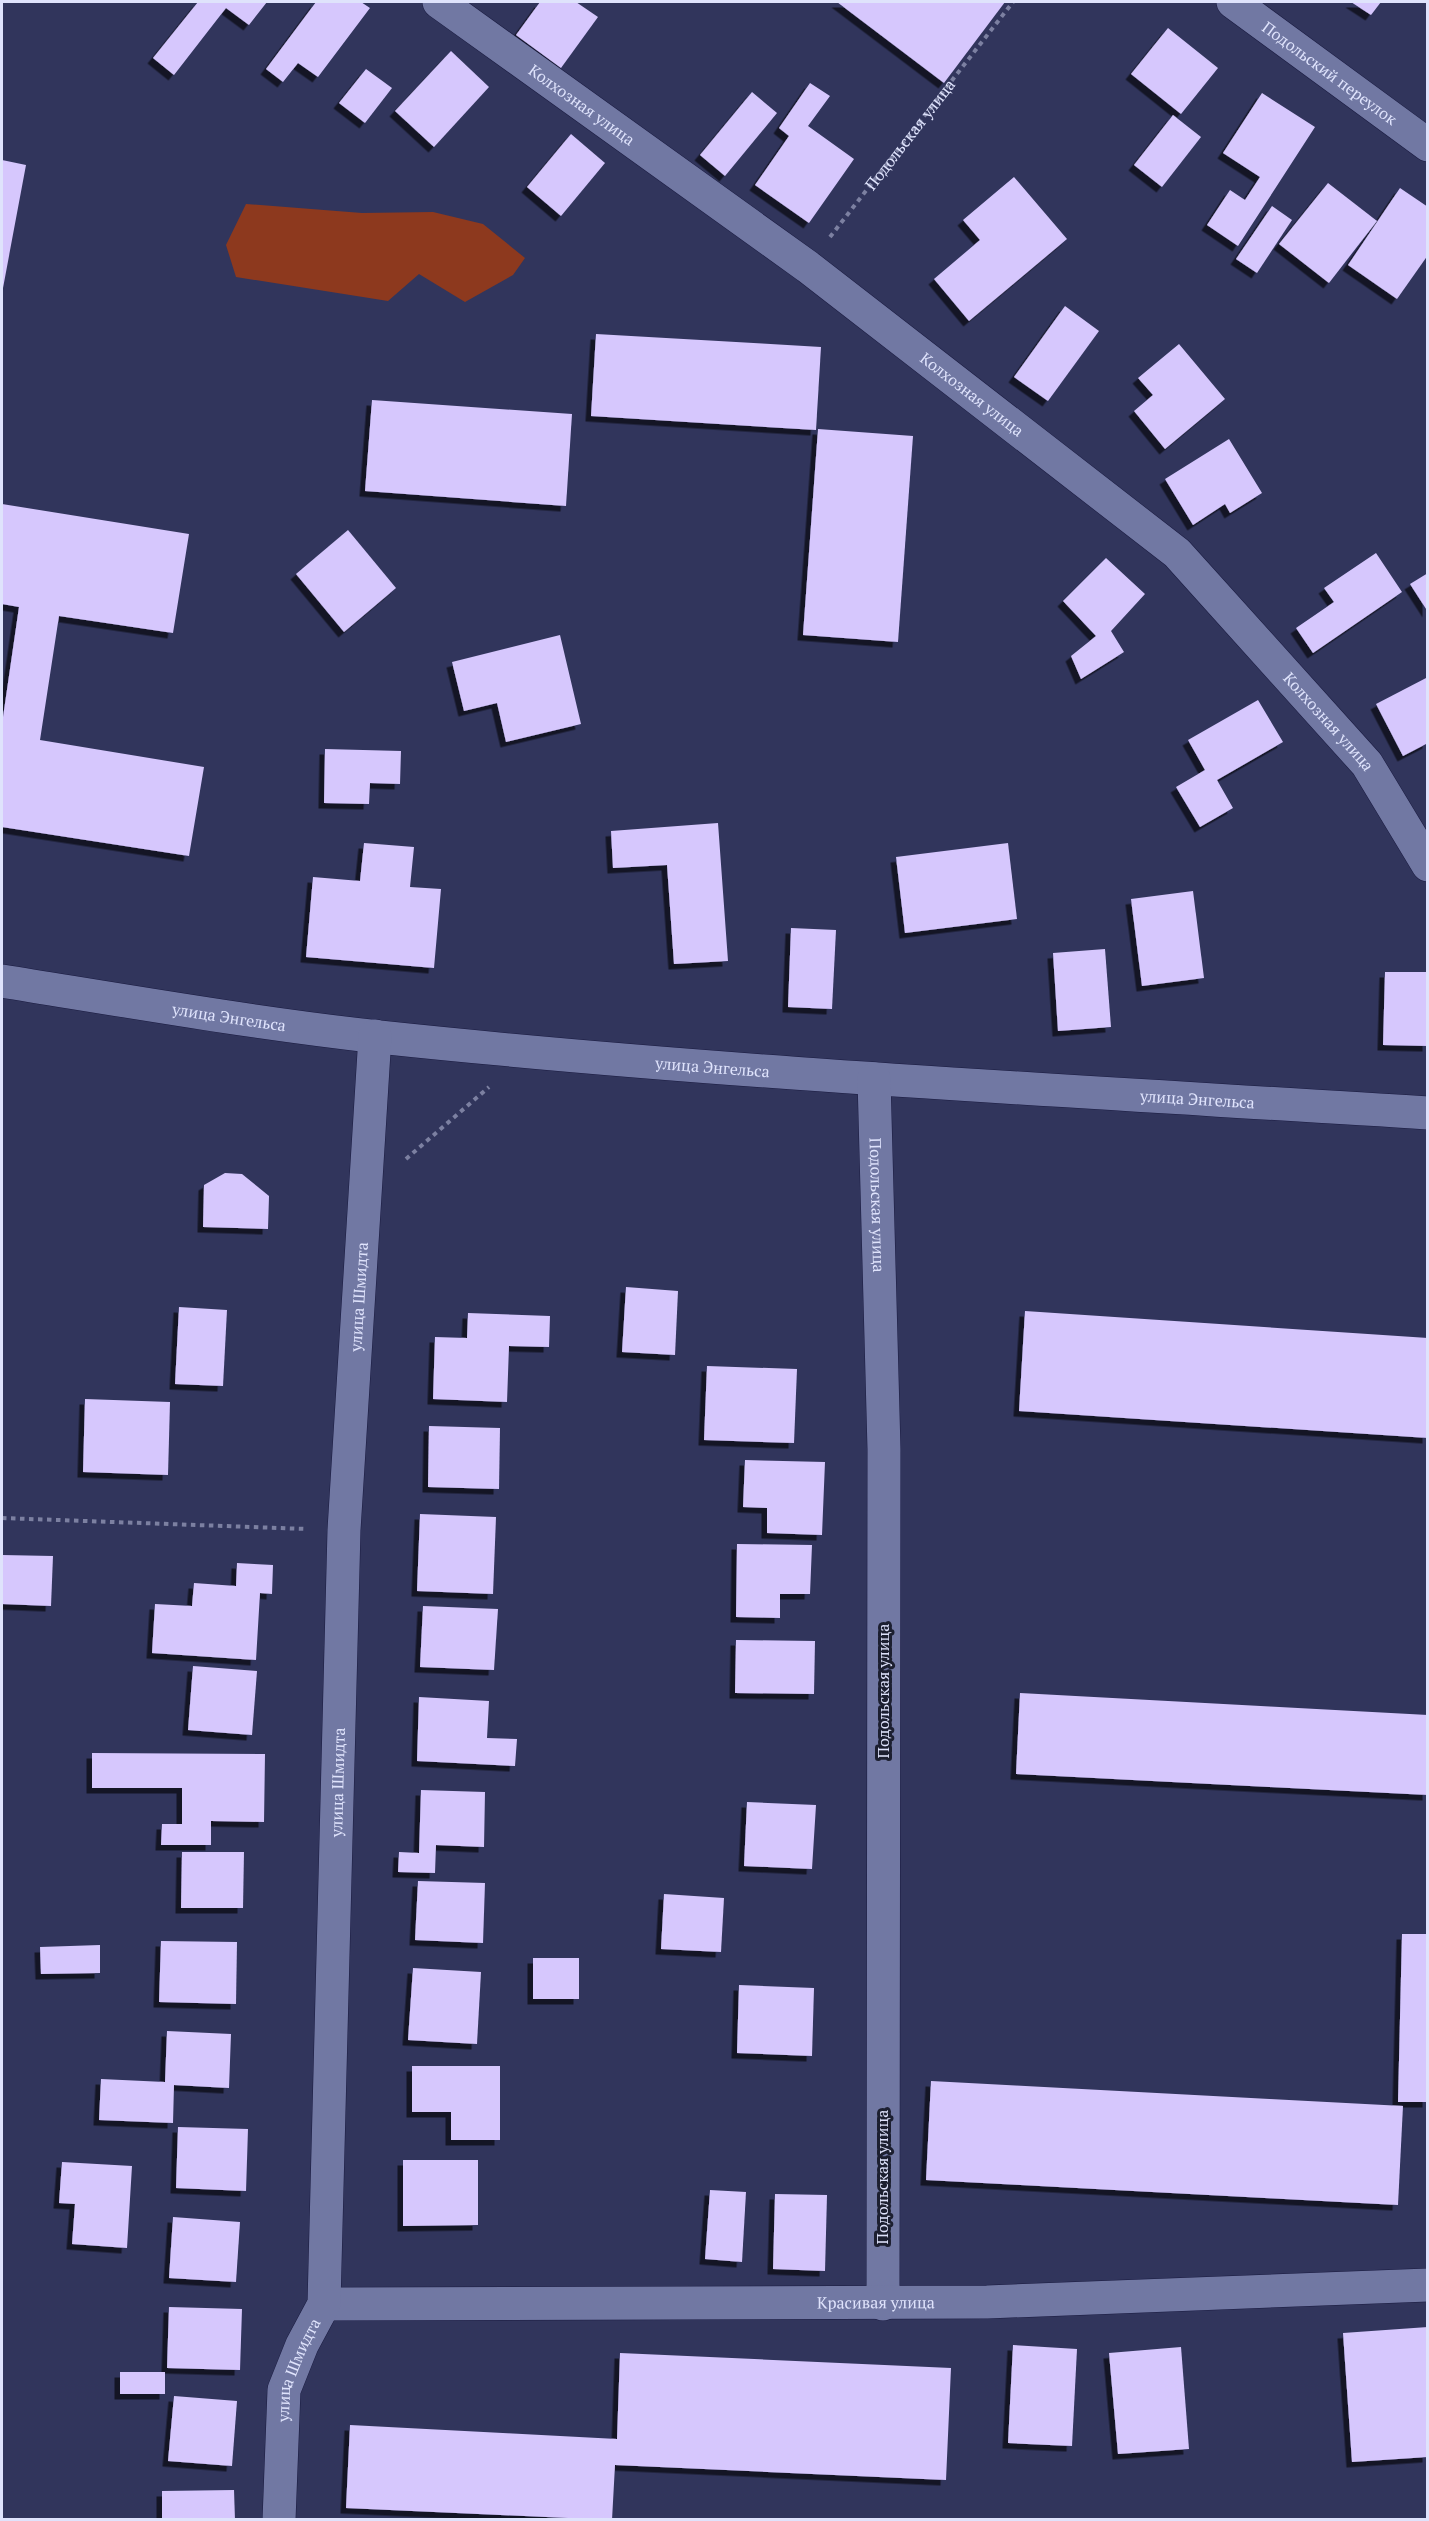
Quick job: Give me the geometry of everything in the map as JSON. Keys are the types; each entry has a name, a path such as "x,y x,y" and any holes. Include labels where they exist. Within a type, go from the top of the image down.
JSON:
{"street":[{"name":"Колхозная улица","path":"439,2 808,267 1177,553 1368,764 1428,866"},
{"name":"Подольский переулок","path":"1233,2 1428,145"},
{"name":"улица Энгельса","path":"2,981 375,1036 874,1079 1428,1113"},
{"name":"улица Шмидта","path":"279,2520 284,2390 302,2345 324,2304 344,1530 375,1036"},
{"name":"Подольская улица","path":"874,1079 884,1449 883,2304"},
{"name":"Красивая улица","path":"324,2304 883,2304 1428,2285"}],"path":[{"name":"Подольская улица","path":"808,267 1013,2"},
{"path":"365,1194 494,1083"},
{"path":"2,1518 344,1530"}],"shaded area":[{"path":"246,204 362,213 433,212 483,224 525,258 513,275 465,302 419,274 388,301 236,277 226,245"}],"building":[{"path":"198,2 267,2 249,25 226,8 174,75 153,58"},
{"path":"316,2 361,2 370,8 318,77 298,63 283,82 266,69"},
{"path":"540,2 576,2 598,17 561,68 516,35"},
{"path":"837,2 1005,2 944,83"},
{"path":"1351,2 1381,2 1371,15"},
{"path":"1168,28 1218,68 1181,114 1131,74"},
{"path":"451,51 489,87 434,147 395,111"},
{"path":"366,69 392,88 365,123 339,103"},
{"path":"810,83 830,96 808,126 854,159 809,223 755,185 789,136 779,128"},
{"path":"752,92 777,113 725,176 700,155"},
{"path":"1262,93 1315,127 1238,246 1207,225 1230,190 1245,200 1260,177 1223,153"},
{"path":"1173,115 1201,137 1162,187 1134,165"},
{"path":"571,134 605,163 561,216 527,187"},
{"path":"2,160 26,165 3,288 2,288"},
{"path":"1014,177 1067,239 969,321 934,279 980,240 963,220"},
{"path":"1328,183 1377,221 1329,283 1279,244"},
{"path":"1400,188 1428,207 1428,255 1397,299 1348,265"},
{"path":"1272,206 1292,220 1257,273 1236,259"},
{"path":"1065,306 1099,331 1048,401 1014,377"},
{"path":"596,334 821,347 816,430 591,416"},
{"path":"1179,344 1225,399 1165,449 1134,411 1153,395 1138,378"},
{"path":"372,400 572,414 566,506 365,491"},
{"path":"818,429 913,436 898,642 803,635"},
{"path":"1229,439 1262,493 1230,513 1225,504 1193,525 1165,479"},
{"path":"2,504 189,534 173,633 59,616 40,740 204,767 189,856 2,827 2,724 19,607 2,604"},
{"path":"348,530 396,588 344,632 296,574"},
{"path":"1376,553 1402,592 1313,653 1296,628 1334,602 1324,588"},
{"path":"1106,558 1145,594 1111,631 1124,652 1081,679 1071,656 1096,636 1063,601"},
{"path":"1428,573 1428,612 1410,584"},
{"path":"560,635 581,724 506,742 497,703 464,711 452,662"},
{"path":"1428,677 1428,743 1403,756 1376,704"},
{"path":"1258,700 1283,742 1217,780 1233,808 1200,827 1176,787 1205,770 1188,740"},
{"path":"325,749 401,751 400,784 370,783 369,804 324,803"},
{"path":"718,823 728,961 674,964 667,865 613,868 611,831"},
{"path":"364,843 414,847 410,887 441,889 434,968 306,957 313,877 360,881"},
{"path":"1008,843 1017,919 905,933 896,857"},
{"path":"1193,891 1204,978 1142,986 1131,899"},
{"path":"791,928 836,930 832,1009 788,1007"},
{"path":"1105,949 1111,1027 1058,1031 1053,953"},
{"path":"1385,972 1428,972 1428,1046 1383,1045"},
{"path":"225,1173 242,1174 269,1196 268,1229 203,1227 204,1185"},
{"path":"626,1287 678,1291 675,1355 622,1352"},
{"path":"179,1307 227,1310 223,1386 175,1384"},
{"path":"1025,1311 1428,1338 1428,1438 1019,1411"},
{"path":"468,1313 550,1316 549,1347 509,1346 507,1402 433,1399 435,1337 467,1338"},
{"path":"707,1366 797,1369 794,1443 704,1440"},
{"path":"85,1399 170,1402 168,1475 83,1472"},
{"path":"429,1426 500,1428 499,1489 428,1487"},
{"path":"745,1460 825,1462 822,1535 767,1533 767,1508 743,1507"},
{"path":"420,1514 496,1517 493,1594 417,1591"},
{"path":"737,1544 812,1545 810,1594 780,1594 780,1618 736,1617"},
{"path":"2,1555 53,1556 51,1606 2,1604"},
{"path":"237,1563 273,1565 272,1594 260,1593 256,1660 152,1653 155,1604 192,1606 194,1583 236,1586"},
{"path":"423,1606 498,1609 494,1670 420,1667"},
{"path":"736,1640 815,1641 814,1694 735,1693"},
{"path":"193,1666 257,1671 252,1735 188,1730"},
{"path":"1020,1693 1428,1715 1428,1795 1016,1774"},
{"path":"419,1697 489,1701 487,1738 517,1739 515,1766 417,1761"},
{"path":"92,1753 265,1754 264,1822 211,1821 211,1845 161,1845 162,1824 182,1824 182,1788 92,1788"},
{"path":"421,1790 485,1792 484,1847 436,1845 435,1873 398,1872 399,1852 419,1853"},
{"path":"747,1802 816,1805 812,1869 744,1866"},
{"path":"182,1852 244,1852 243,1908 181,1908"},
{"path":"418,1881 485,1883 483,1943 415,1940"},
{"path":"664,1894 724,1898 721,1952 661,1949"},
{"path":"1402,1934 1428,1934 1428,2102 1398,2102"},
{"path":"161,1941 237,1942 236,2004 159,2002"},
{"path":"100,1945 100,1973 41,1974 40,1947"},
{"path":"533,1958 579,1958 579,1999 533,1999"},
{"path":"413,1968 481,1972 477,2044 408,2040"},
{"path":"739,1985 814,1988 812,2056 737,2053"},
{"path":"167,2031 231,2034 229,2088 174,2085 173,2123 99,2120 101,2079 165,2082"},
{"path":"412,2066 500,2066 500,2140 451,2140 451,2112 412,2112"},
{"path":"931,2081 1403,2106 1398,2205 926,2180"},
{"path":"178,2127 248,2129 246,2191 176,2188"},
{"path":"403,2160 478,2160 478,2225 403,2226"},
{"path":"62,2162 132,2166 127,2248 72,2244 75,2204 59,2203"},
{"path":"710,2190 746,2192 742,2262 705,2259"},
{"path":"775,2194 827,2195 825,2271 773,2269"},
{"path":"173,2217 240,2222 236,2282 169,2278"},
{"path":"169,2307 242,2309 240,2370 167,2368"},
{"path":"1428,2327 1428,2457 1352,2462 1343,2333"},
{"path":"1013,2345 1077,2349 1072,2446 1008,2443"},
{"path":"1181,2347 1189,2449 1118,2454 1109,2353"},
{"path":"620,2353 951,2368 946,2480 615,2465 612,2520 346,2508 350,2425 617,2439"},
{"path":"120,2372 165,2372 165,2394 120,2394"},
{"path":"174,2396 237,2401 232,2466 168,2461"},
{"path":"234,2490 235,2520 162,2520 162,2491"}]}
